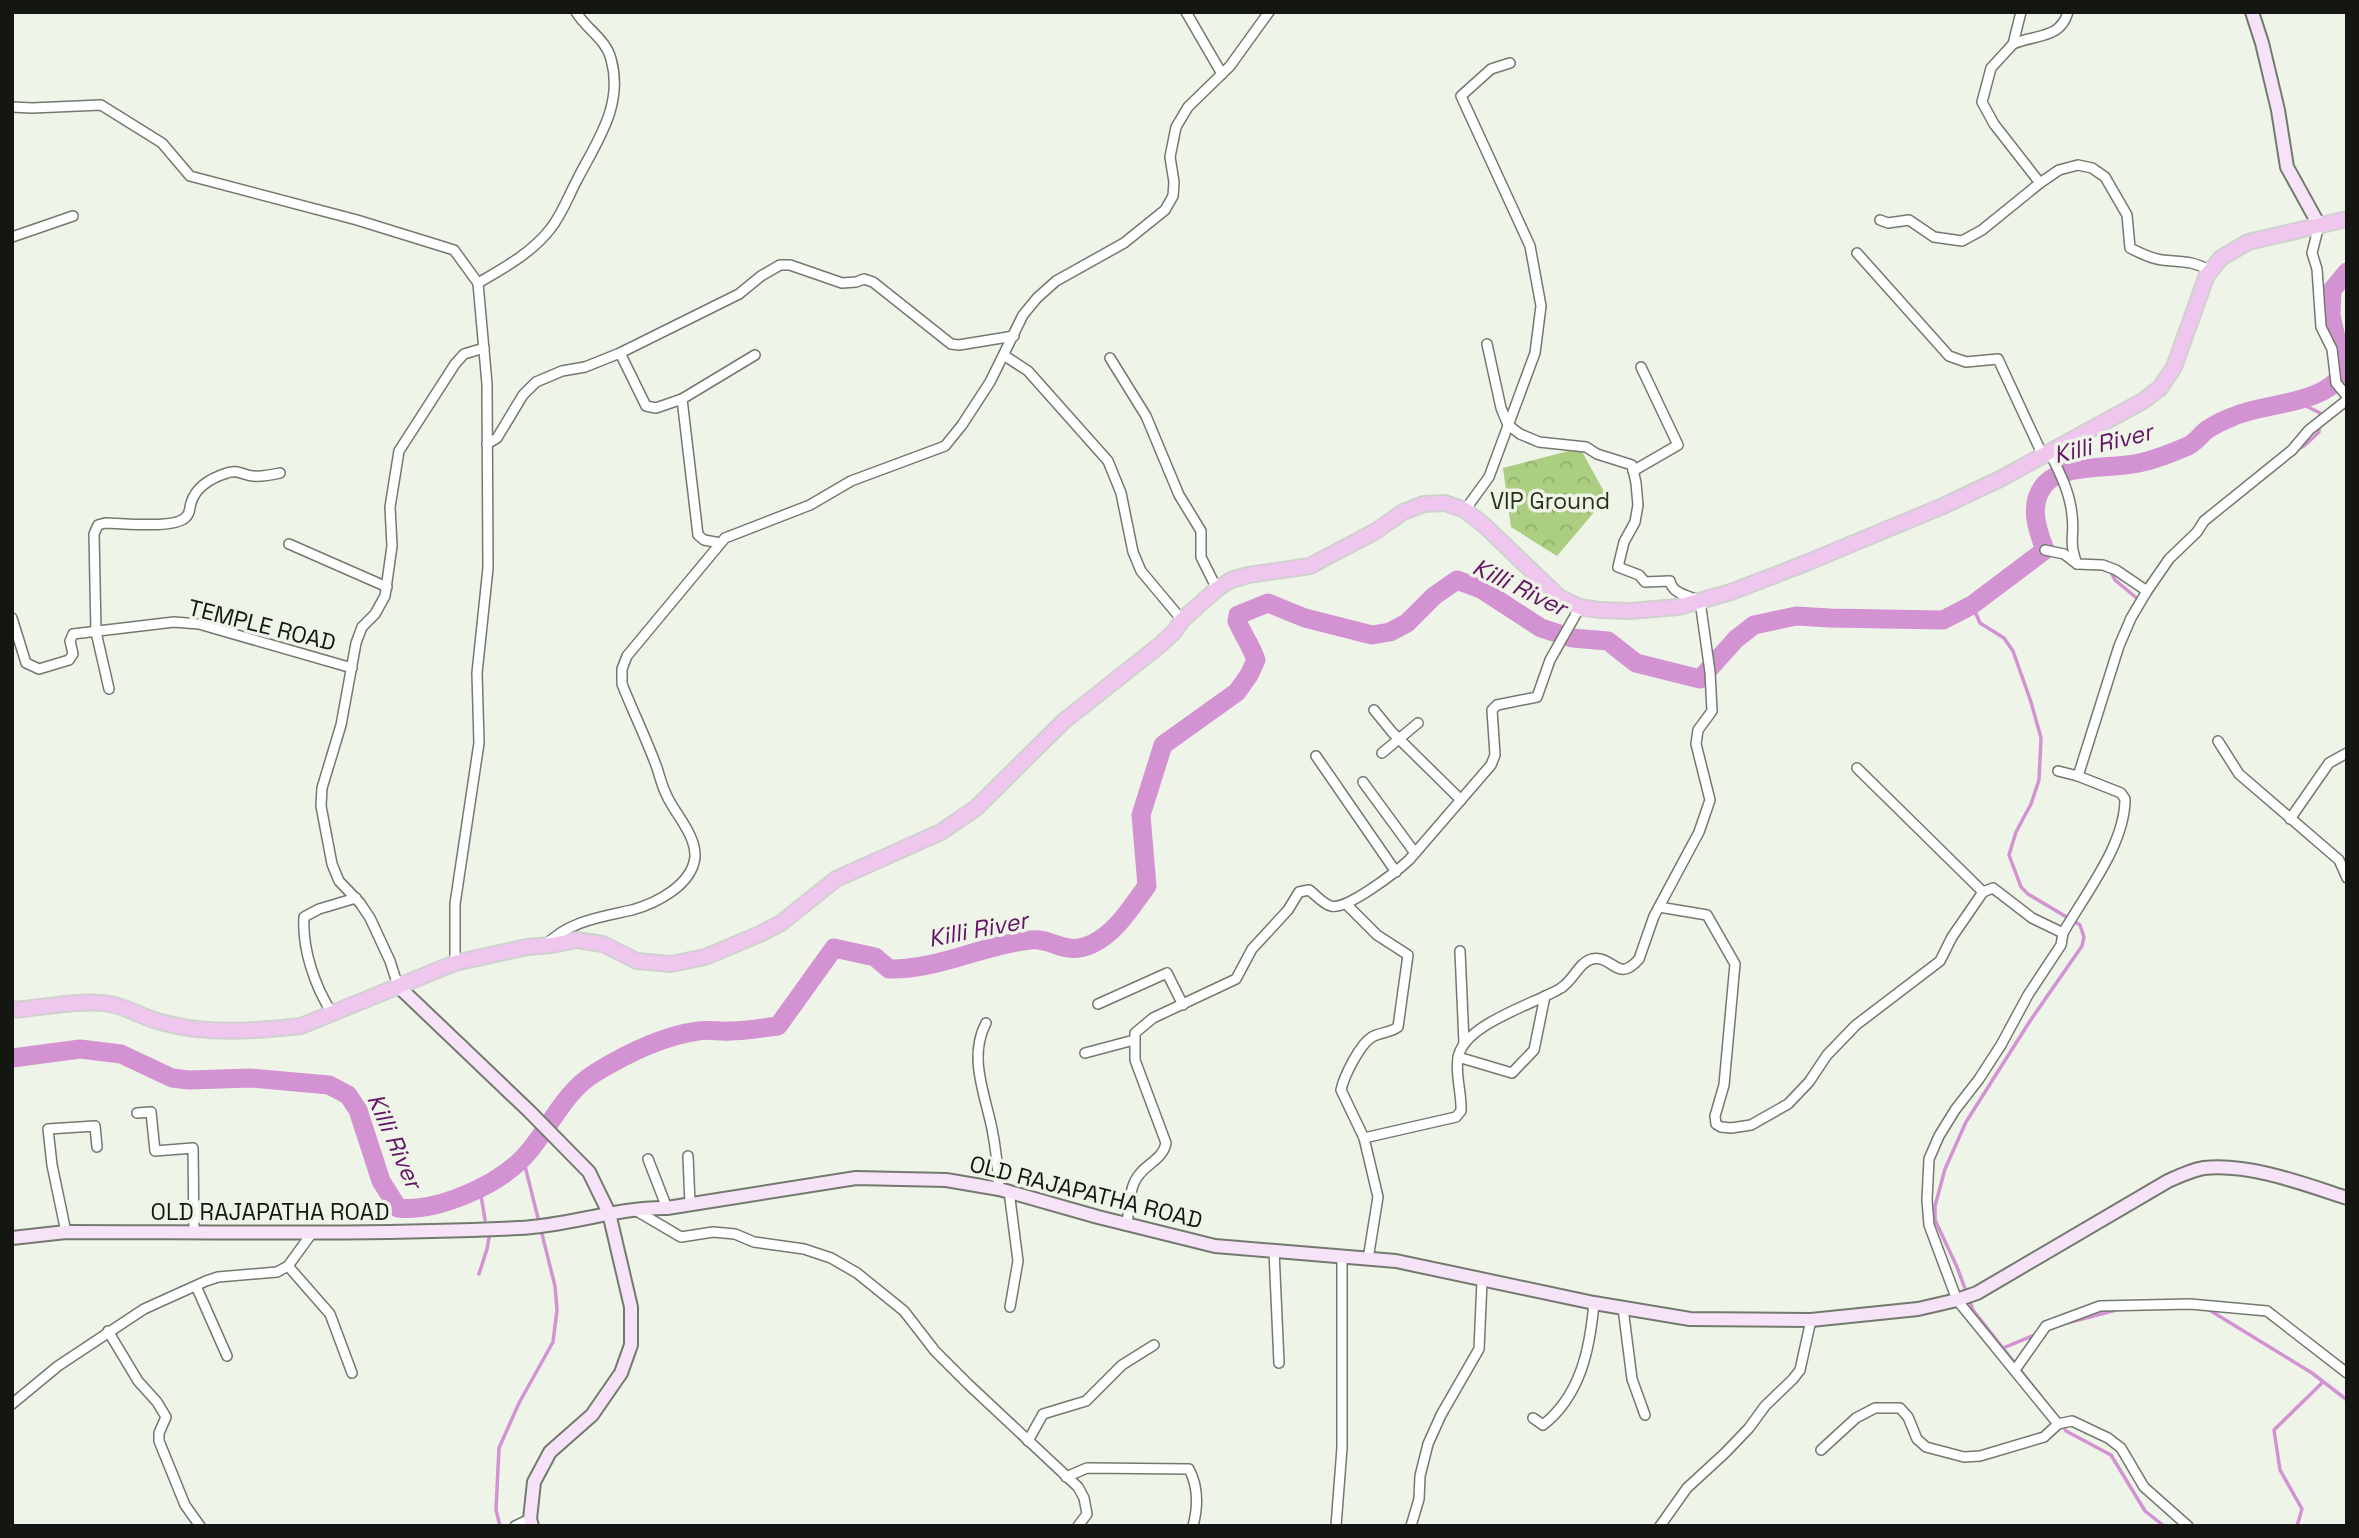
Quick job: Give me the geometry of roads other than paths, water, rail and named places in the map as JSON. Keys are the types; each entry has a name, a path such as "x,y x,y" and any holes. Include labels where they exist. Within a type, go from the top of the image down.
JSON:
{"main road":[{"path":"2252,12 2278,110 2287,167 2319,225"},
{"path":"12,1010 108,1003 157,1022 209,1031 301,1026 455,963 527,947 577,940 603,944 638,961 671,964 705,957 781,923 836,879 941,832 976,808 1064,721 1160,645 1182,620 1231,580 1310,566 1376,531 1403,512 1424,504 1446,503 1465,510 1560,597 1580,607 1630,611 1678,607 1731,592 1943,506 2124,413 2160,388 2174,367 2197,297 2221,258 2248,242 2347,219"},
{"path":"398,986 589,1172 609,1213 631,1307 631,1345 621,1373 592,1415 550,1452 534,1482 531,1522"},
{"name":"OLD RAJAPATHA ROAD","path":"12,1238 66,1232 401,1233 531,1227 634,1209 667,1208 856,1178 947,1180 1004,1190 1215,1246 1396,1261 1482,1281 1690,1319 1811,1320 1918,1309 1977,1293 2168,1181 2201,1168 2232,1167 2347,1198"}],"street":[{"path":"478,283 514,261 551,228 603,132 613,106 615,78 610,56 601,40 576,12"},
{"path":"1186,12 1222,74"},
{"path":"545,946 557,933 572,925 648,906 670,893 692,866 695,855 691,837 666,794 622,684 622,668 627,656 725,538 810,505 851,481 945,446 962,425 1005,356 1023,316 1037,298 1056,281 1124,243 1165,209 1173,196 1170,157 1176,127 1188,107 1222,74 1269,12"},
{"path":"2021,12 2012,44 1991,68 1982,102 1994,124 2040,183"},
{"path":"2012,44 2058,30 2065,23 2068,12"},
{"path":"1465,510 1489,477 1535,352 1541,306 1530,246 1461,96 1492,69 1510,64"},
{"path":"12,107 101,105 162,143 190,176 357,220 454,250 478,283 484,348 488,568 477,673 479,743 455,904 455,963"},
{"path":"1880,220 1888,223 1909,220 1934,237 1962,241 1982,230 2059,170 2078,165 2092,168 2105,177 2127,215 2130,248 2161,260 2197,263 2211,271"},
{"path":"12,237 73,216"},
{"path":"2078,776 2119,646 2131,618 2169,559 2197,532 2204,521 2292,450 2309,430 2347,398 2336,383 2332,349 2321,327 2317,269 2312,253 2319,225"},
{"path":"1857,253 1949,356 1966,362 1998,359 2066,486 2073,517 2071,549 2077,564"},
{"path":"487,444 497,438 523,395 536,382 620,353 739,294 780,265 790,265 842,283 864,279 873,282 951,344 1014,336"},
{"path":"1364,1138 1444,1121 1460,1114 1462,1098 1458,1056 1464,1043 1492,1021 1563,987 1589,960 1608,962 1620,970 1628,970 1634,965 1639,960 1659,907 1699,832 1710,800 1696,744 1699,730 1712,711 1710,672 1700,601 1675,591 1670,581 1645,582 1639,575 1619,567 1624,542 1635,522 1638,505 1632,465 1597,454 1586,447 1528,439 1508,425 1501,408 1487,344"},
{"path":"398,986 390,961 370,918 356,898 339,881 332,864 321,806 323,788 341,725 356,643 362,627 375,614 386,596 392,547 390,507 398,452 455,364 464,354 484,348"},
{"path":"620,353 646,406 656,408 682,399 755,355"},
{"path":"1005,356 1028,371 1108,461 1121,493 1133,552 1141,571 1182,620"},
{"path":"1110,358 1146,416 1180,495 1201,531 1201,557 1217,589"},
{"path":"1633,471 1678,445 1641,367"},
{"path":"682,399 698,535 704,540 720,543"},
{"path":"109,688 96,632 94,534 98,525 171,523 184,519 190,513 191,501 204,483 230,471 250,476 279,473"},
{"path":"289,544 387,587"},
{"path":"2045,550 2064,554 2077,564 2103,565 2116,570 2147,591"},
{"path":"1128,1223 1134,1183 1142,1170 1163,1153 1166,1143 1135,1060 1135,1033 1140,1027 1236,979 1252,949 1288,910 1299,892 1309,890 1329,906 1340,907 1396,872 1491,765 1495,755 1491,714 1497,705 1537,697 1550,660 1580,607"},
{"name":"TEMPLE ROAD","path":"12,618 26,663 39,669 69,660 73,654 69,641 73,634 174,622 199,624 352,668"},
{"path":"1374,710 1381,721 1461,800"},
{"path":"1382,753 1418,723"},
{"path":"2218,741 2239,774 2339,860 2347,878"},
{"path":"2290,819 2329,764 2347,753"},
{"path":"1316,756 1396,872"},
{"path":"1857,768 1983,892"},
{"path":"2058,771 2121,793 2126,799 2118,831 2107,858 2067,925 2062,945 2028,995 1979,1079 1939,1136 1929,1159 1927,1199 1929,1225 1959,1299 2058,1424"},
{"path":"1363,782 1415,853"},
{"path":"1659,907 1707,915 1735,964 1724,1085 1715,1116 1716,1124 1731,1128 1751,1125 1788,1104 1809,1082 1827,1055 1856,1025 1940,961 1952,937 1983,892 1993,888 2032,918 2067,925"},
{"path":"332,1013 320,994 306,943 304,917 319,909 356,898"},
{"path":"1346,904 1377,935 1408,956 1398,1027 1391,1033 1372,1037 1358,1053 1341,1090 1364,1138 1378,1197 1368,1259"},
{"path":"1460,951 1464,1043"},
{"path":"1098,1003 1167,973 1183,1005"},
{"path":"1458,1056 1511,1073 1534,1050 1545,996"},
{"path":"986,1023 978,1040 979,1078 1018,1261 1010,1307"},
{"path":"1085,1053 1134,1040"},
{"path":"137,1113 151,1112 155,1151 193,1148 194,1232"},
{"path":"66,1232 52,1165 48,1129 95,1126 97,1147"},
{"path":"688,1156 690,1204"},
{"path":"648,1159 667,1208"},
{"path":"634,1209 681,1237 713,1232 734,1234 754,1242 804,1249 831,1258 857,1273 904,1311 935,1351 1078,1488 1084,1498 1087,1514 1078,1526"},
{"path":"12,1404 58,1366 144,1309 218,1278 277,1272 288,1266 312,1233"},
{"path":"1274,1251 1279,1363"},
{"path":"1336,1526 1342,1448 1342,1257"},
{"path":"288,1266 330,1314 352,1373"},
{"path":"1411,1526 1419,1499 1420,1476 1428,1444 1441,1415 1479,1349 1482,1281"},
{"path":"196,1286 227,1356"},
{"path":"1533,1418 1544,1425 1573,1391 1592,1333 1594,1303"},
{"path":"2015,1370 2046,1326 2100,1306 2190,1304 2267,1311 2347,1373"},
{"path":"1623,1308 1632,1379 1645,1415"},
{"path":"1659,1526 1687,1488 1749,1428 1771,1399 1800,1370 1811,1320"},
{"path":"108,1331 138,1381 157,1402 166,1417 159,1433 159,1441 185,1505 200,1526"},
{"path":"1028,1441 1044,1414 1086,1401 1122,1365 1154,1345"},
{"path":"1821,1450 1857,1418 1875,1408 1900,1408 1908,1416 1917,1439 1926,1447 1964,1457 1980,1456 2044,1437 2058,1424 2072,1421 2108,1438 2121,1448 2144,1487 2188,1526"},
{"path":"1066,1476 1087,1468 1189,1469 1198,1507 1193,1526"},
{"path":"515,1526 531,1522"}],"waterway":[{"name":"Killi River","path":"12,1058 80,1049 121,1054 172,1078 251,1078 329,1085 348,1095 358,1110 381,1181 398,1208 430,1206 448,1201 482,1187 511,1168 532,1147 573,1091 583,1081 619,1059 658,1041 685,1033 778,1026 834,948 875,957 889,969 925,966 1030,940 1073,948 1101,939 1123,918 1147,886 1141,815 1163,745 1237,692 1256,660 1237,621 1238,615 1268,603 1305,618 1372,635 1390,632 1407,623 1434,596 1457,580 1481,589 1541,628 1572,638 1608,641 1636,663 1700,679 1736,639 1754,625 1796,616 1943,620 1972,605 2045,550 2035,508 2040,492 2054,477 2078,469 2148,461 2188,446 2208,429 2229,418 2307,398 2333,384 2344,373 2331,315 2332,290 2347,272"},
{"path":"2296,401 2320,413 2319,432 2296,450"},
{"path":"2111,572 2115,580 2139,600"},
{"path":"1972,605 1980,623 2004,638 2013,651 2041,738 2039,780 2009,855 2021,887 2080,925 2084,937 2082,946 2030,1021 1966,1122 1945,1169 1935,1206 1935,1220 1973,1310 2058,1418"},
{"path":"500,1526 496,1510 499,1448 519,1403 553,1342 557,1310 555,1286 523,1158"},
{"path":"480,1189 485,1220"},
{"path":"479,1274 489,1238"},
{"path":"2206,1308 2312,1373 2347,1400"},
{"path":"2067,1323 2120,1309"},
{"path":"2003,1348 2037,1334"},
{"path":"2297,1526 2302,1509 2280,1470 2274,1430 2323,1382"},
{"path":"2062,1424 2066,1431 2111,1455 2145,1511 2164,1526"}],"park label":[{"name":"VIP Ground","path":"1550,501"}]}
